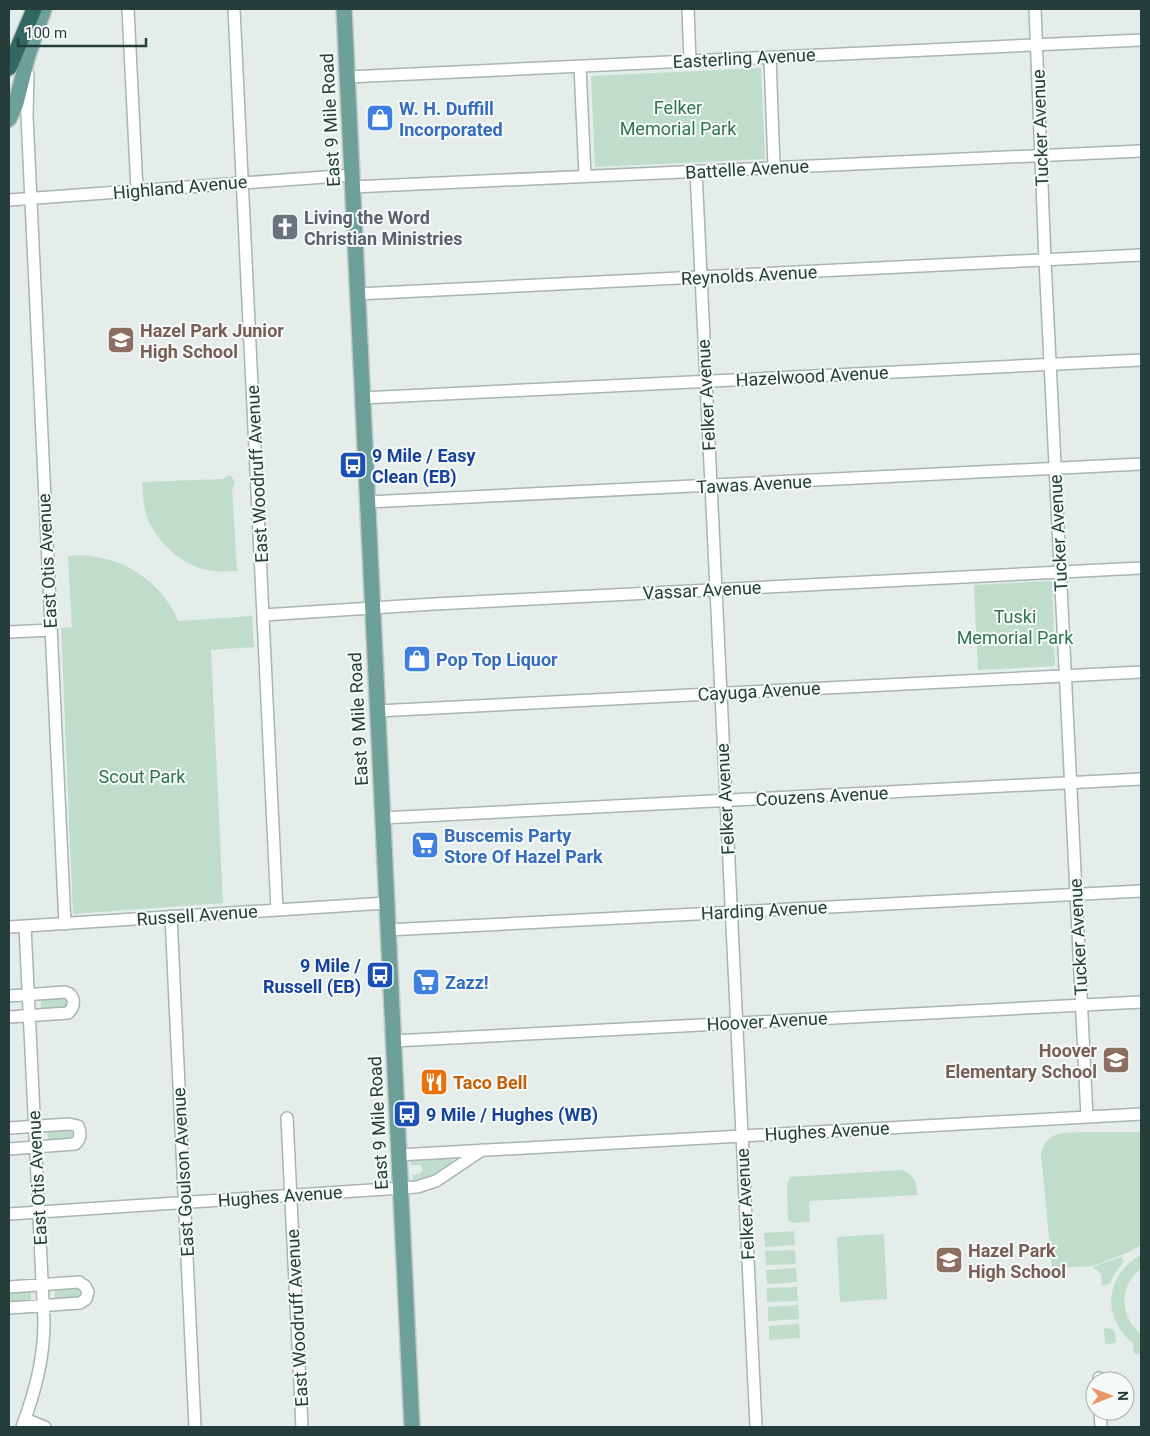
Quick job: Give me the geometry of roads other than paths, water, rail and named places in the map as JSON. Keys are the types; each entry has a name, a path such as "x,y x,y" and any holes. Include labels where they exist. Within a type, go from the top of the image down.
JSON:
{"highway":[{"path":"9,68 34,9"}],"main road":[{"path":"12,112 44,9"},
{"name":"East 9 Mile Road","path":"344,9 412,1427"}],"street":[{"path":"128,9 137,190"},
{"name":"East Woodruff Avenue","path":"234,9 277,910"},
{"path":"688,9 690,61"},
{"name":"Tucker Avenue","path":"1035,9 1045,260 1087,1116"},
{"name":"Easterling Avenue","path":"348,77 1141,40"},
{"path":"30,49 27,116 31,199"},
{"path":"770,57 774,167"},
{"path":"580,66 585,176"},
{"path":"12,112 24,96 27,88"},
{"path":"12,112 16,107 22,110 27,190 31,199"},
{"name":"Battelle Avenue","path":"352,181 585,176 1141,151"},
{"name":"Felker Avenue","path":"696,171 756,1427"},
{"name":"Highland Avenue","path":"9,200 243,182 352,181"},
{"name":"East Otis Avenue","path":"31,199 65,924"},
{"name":"Reynolds Avenue","path":"357,294 1141,255"},
{"name":"Hazelwood Avenue","path":"362,398 1141,360"},
{"name":"Tawas Avenue","path":"368,502 1141,464"},
{"name":"Vassar Avenue","path":"263,615 1141,568"},
{"path":"9,632 51,630"},
{"name":"Cayuga Avenue","path":"377,711 1141,672"},
{"name":"Couzens Avenue","path":"382,818 1141,779"},
{"name":"Harding Avenue","path":"387,930 1141,891"},
{"name":"Russell Avenue","path":"9,927 386,903"},
{"name":"East Goulson Avenue","path":"171,916 195,1427"},
{"name":"East Otis Avenue","path":"23,1423 39,1375 43,1345 44,1305 25,926"},
{"path":"9,996 65,992 70,994 74,1004 72,1010 68,1013 9,1017"},
{"name":"Hoover Avenue","path":"393,1041 1141,1002"},
{"name":"Hughes Avenue","path":"398,1155 1141,1114"},
{"name":"East Woodruff Avenue","path":"287,1118 302,1427"},
{"path":"9,1128 74,1125 78,1126 80,1136 79,1141 75,1144 9,1149"},
{"name":"Hughes Avenue","path":"9,1214 421,1186 436,1181 482,1150"},
{"path":"9,1287 79,1282 86,1286 88,1292 86,1299 80,1303 9,1308"},
{"path":"23,1423 45,1427"}],"place":[{"name":"W. H. Duffill Incorporated","path":"380,118"},
{"name":"Living the Word Christian Ministries","path":"285,227"},
{"name":"Hazel Park Junior High School","path":"121,340"},
{"name":"9 Mile / Easy Clean (EB)","path":"353,465"},
{"name":"Pop Top Liquor","path":"417,659"},
{"name":"Buscemis Party Store Of Hazel Park","path":"425,845"},
{"name":"9 Mile / Russell (EB)","path":"380,975"},
{"name":"Zazz!","path":"426,982"},
{"name":"Hoover Elementary School","path":"1116,1060"},
{"name":"Taco Bell","path":"434,1082"},
{"name":"9 Mile / Hughes (WB)","path":"407,1114"},
{"name":"Hazel Park High School","path":"949,1260"}],"park label":[{"name":"Felker Memorial Park","path":"678,117"},
{"name":"Tuski Memorial Park","path":"1015,626"},
{"name":"Scout Park","path":"142,776"}]}
